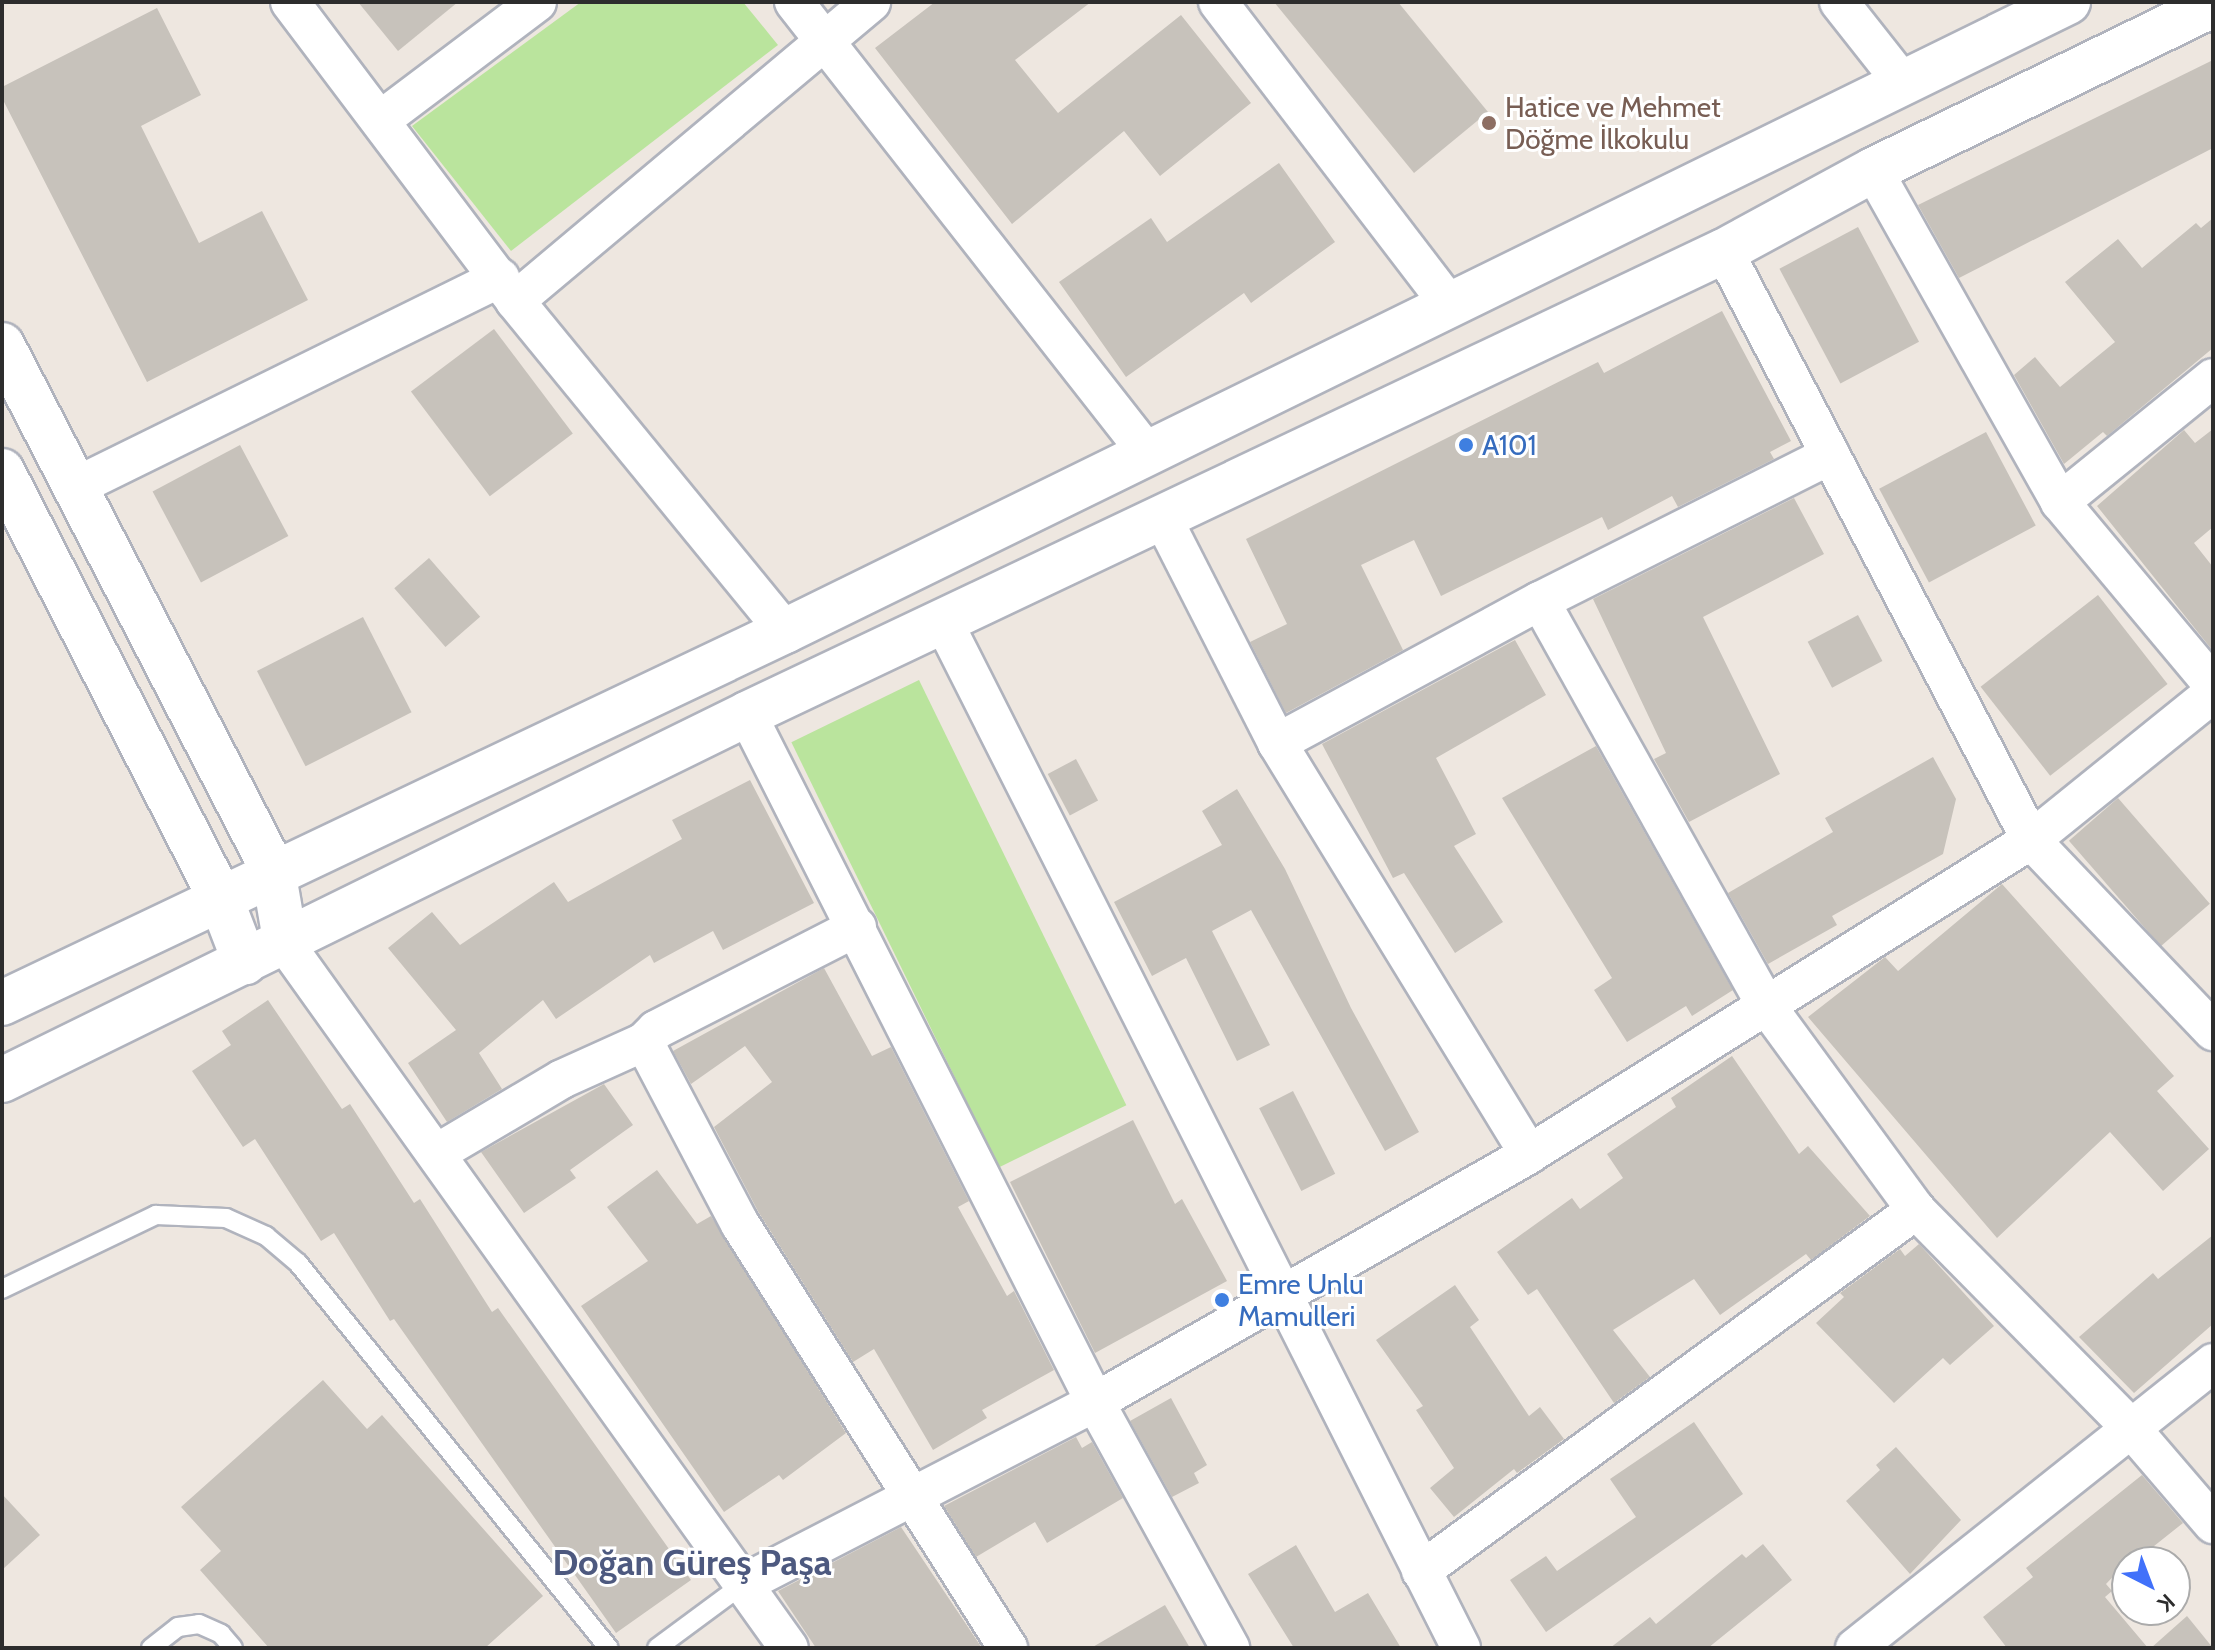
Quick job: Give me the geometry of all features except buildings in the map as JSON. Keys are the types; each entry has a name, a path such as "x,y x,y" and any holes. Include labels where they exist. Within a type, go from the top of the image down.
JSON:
{"main road":[{"path":"2,1003 273,870 785,631 2068,2"},
{"path":"2,1080 286,945 747,714 1724,251 1873,170 2213,5"},
{"path":"2,345 273,870 286,945"},
{"path":"2,471 220,897 245,962"}],"street":[{"path":"290,2 382,119 508,290 785,631"},
{"path":"382,119 537,2"},
{"path":"794,2 1148,454"},
{"path":"75,487 508,290 871,2"},
{"path":"1218,2 1450,305"},
{"path":"1839,2 1903,83"},
{"path":"1873,170 2060,502 2213,685"},
{"path":"1724,251 2031,840 2213,1031"},
{"path":"2060,502 2213,378"},
{"path":"1277,743 1540,601 1830,455"},
{"path":"1162,517 1277,743 1529,1154"},
{"path":"1540,601 1766,1005 1916,1210 2130,1427 2213,1524"},
{"path":"944,623 1282,1299 1461,1648"},
{"path":"745,1583 1095,1402 1282,1299 1529,1154 2031,840 2213,693"},
{"path":"747,714 1095,1402 1230,1648"},
{"path":"437,1153 562,1079 644,1042 656,1030 857,927"},
{"path":"286,945 789,1648"},
{"path":"644,1042 740,1224 1008,1648"},
{"path":"1421,1571 1916,1210"},
{"path":"1855,1648 2213,1363"}],"lane":[{"path":"2,1289 156,1215 203,1214 266,1236 298,1263 609,1648"},
{"path":"657,1648 745,1583"},
{"path":"151,1648 178,1627 199,1624 221,1634 233,1648"}],"green space":[{"path":"581,2 743,2 778,45 511,251 412,126"},
{"path":"919,680 1126,1105 999,1167 791,742"}],"place":[{"name":"Hatice ve Mehmet Döğme İlkokulu","path":"1489,123"},
{"name":"A101","path":"1466,445"},
{"name":"Emre Unlu Mamulleri","path":"1222,1300"}],"district":[{"name":"Doğan Güreş Paşa","path":"692,1563"}]}
